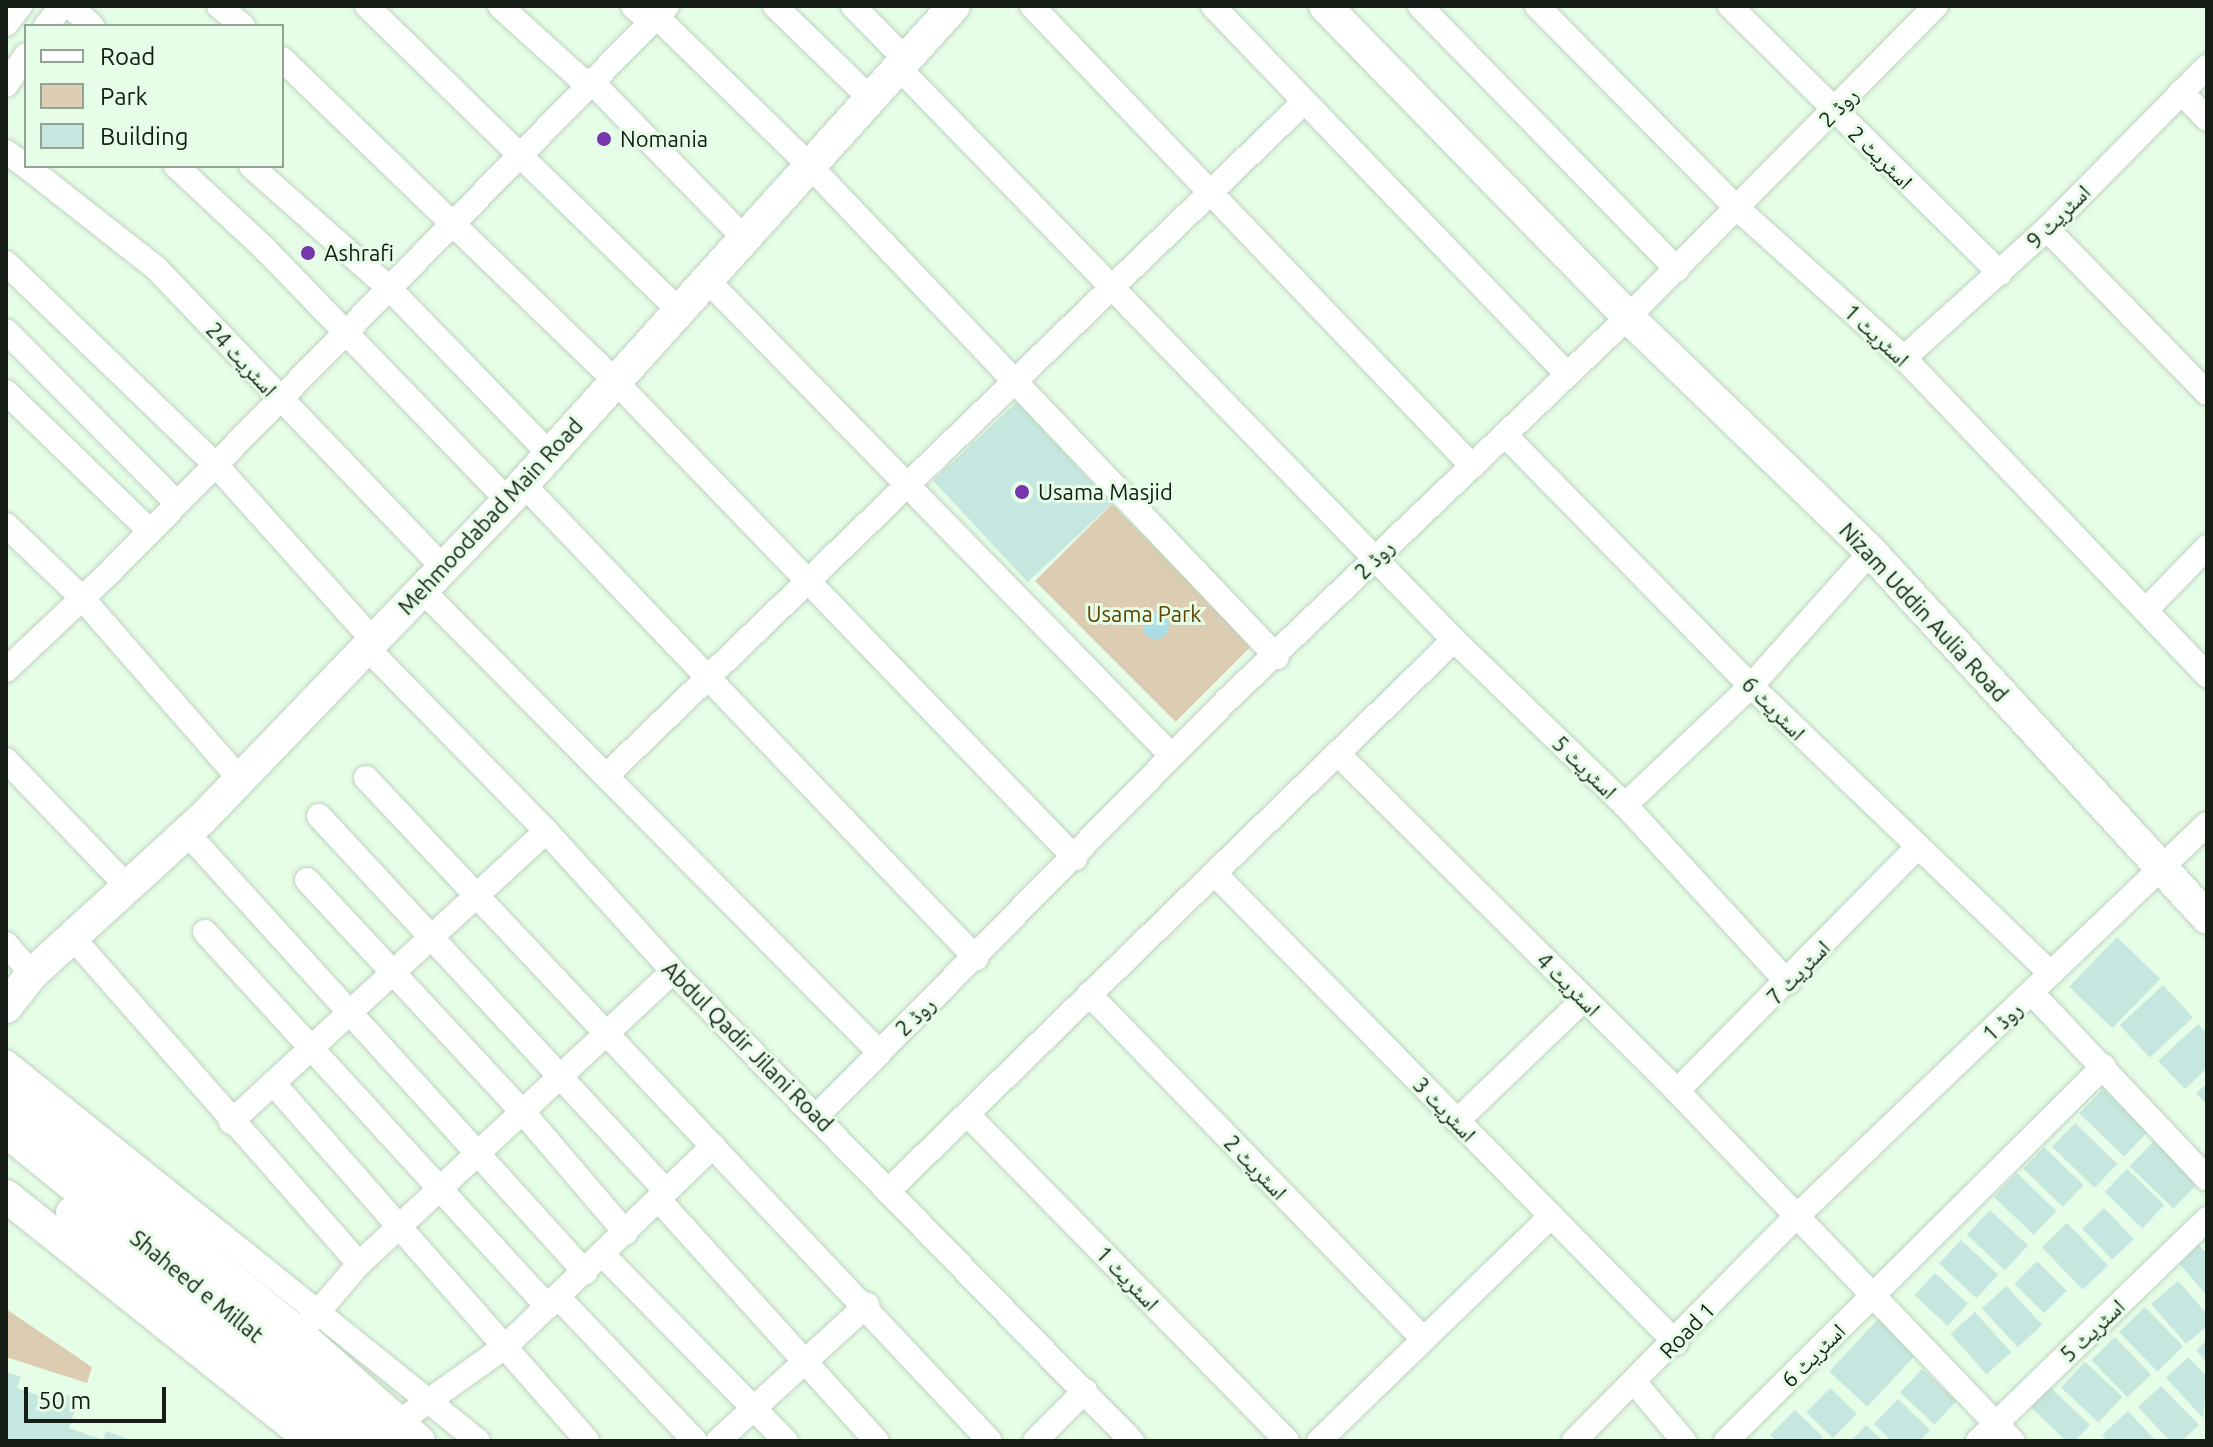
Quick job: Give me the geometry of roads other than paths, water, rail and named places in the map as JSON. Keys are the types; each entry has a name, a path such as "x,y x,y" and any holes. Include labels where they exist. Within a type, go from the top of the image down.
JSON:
{"main road":[{"name":"Nizam Uddin Aulia Road","path":"1325,6 1628,317 1871,552 2207,918"},
{"name":"Mehmoodabad Main Road","path":"6,1007 32,974 187,833 516,492 947,9"},
{"path":"12,1113 307,1324 402,1435"},
{"name":"Shaheed e Millat","path":"12,1113 402,1435"},
{"name":"Shaheed e Millat","path":"6,1159 351,1441"},
{"path":"6,1196 313,1441"}],"street":[{"path":"6,24 20,6"},
{"path":"48,24 62,6"},
{"path":"70,6 90,24"},
{"path":"219,6 241,24"},
{"path":"367,6 679,310"},
{"path":"500,6 588,82 744,238"},
{"path":"633,6 658,15 809,165 1277,657"},
{"path":"775,6 870,98"},
{"name":"اسٹریٹ 5","path":"853,6 1111,290 1454,640 1625,805 1788,983"},
{"path":"1032,6 1472,466"},
{"path":"1213,6 1566,373"},
{"path":"1420,6 1677,269"},
{"name":"اسٹریٹ 1","path":"1537,6 1737,208 1904,358 2207,675"},
{"name":"اسٹریٹ 2","path":"1730,6 2000,273"},
{"name":"روڈ 2","path":"817,1116 878,1051 1075,858 1172,756 1677,269 1935,6"},
{"path":"6,670 150,531 518,153 658,15"},
{"path":"6,85 24,58"},
{"path":"284,61 454,219 615,381 1075,858"},
{"name":"اسٹریٹ 9","path":"1904,358 2047,229 2207,67"},
{"path":"2181,92 2207,119"},
{"path":"606,776 1111,290 1208,191 1304,102"},
{"name":"اسٹریٹ 24","path":"6,152 24,165"},
{"name":"اسٹریٹ 24","path":"29,168 156,268 279,399 606,776 878,1051"},
{"path":"178,168 707,677 976,958"},
{"path":"253,168 388,287 550,454"},
{"path":"2047,229 2207,393"},
{"name":"Abdul Qadir Jilani Road","path":"6,263 215,464 370,644 673,971 1132,1441"},
{"path":"707,280 1172,756"},
{"path":"6,331 177,503"},
{"path":"6,392 150,531"},
{"name":"اسٹریٹ 6","path":"1505,435 1916,849 2050,973"},
{"path":"6,525 82,598 240,779"},
{"path":"2146,610 2207,547"},
{"path":"1625,805 1751,686 1871,552"},
{"path":"889,1190 1454,640"},
{"name":"اسٹریٹ 4","path":"1339,755 1677,1091 1797,1216"},
{"path":"6,760 128,887"},
{"path":"366,778 474,898 608,1033 867,1305 990,1441"},
{"path":"319,816 563,1074 662,1195 877,1441"},
{"name":"روڈ 1","path":"1797,1216 2207,824"},
{"path":"231,1122 546,831"},
{"path":"187,833 353,1010 479,1151 594,1264 756,1407 786,1441"},
{"name":"اسٹریٹ 7","path":"1677,1091 1788,983 1916,849"},
{"name":"اسٹریٹ 3","path":"1215,874 1676,1343"},
{"path":"307,880 522,1111 626,1233"},
{"path":"205,932 442,1187 553,1302 695,1441"},
{"path":"73,938 231,1122 359,1264"},
{"path":"6,944 32,974"},
{"path":"307,1324 359,1264 673,971"},
{"path":"2032,993 2104,1066 2207,1179"},
{"name":"اسٹریٹ 2","path":"1089,994 1423,1339"},
{"path":"1457,1121 1584,999"},
{"path":"6,1062 307,1324 424,1400 478,1441"},
{"name":"اسٹریٹ 6","path":"1726,1441 2104,1066"},
{"path":"273,1083 587,1441"},
{"name":"اسٹریٹ 1","path":"968,1115 1287,1441"},
{"path":"402,1435 424,1400 506,1346 713,1146"},
{"path":"1797,1216 2004,1432"},
{"name":"Road 1","path":"1574,1441 1676,1343 1797,1216"},
{"path":"1319,1441 1550,1217"},
{"name":"اسٹریٹ 5","path":"1978,1441 2004,1432 2207,1219"},
{"path":"718,1441 867,1305"},
{"path":"1635,1383 1684,1441"},
{"path":"1035,1441 1085,1391"}],"water":[{"path":"1156,613 1165,617 1169,626 1165,635 1156,639 1147,635 1143,626 1147,617"}],"place":[{"name":"Nomania","path":"604,139"},
{"name":"Ashrafi","path":"308,253"},
{"name":"Usama Masjid","path":"1022,492"}],"park label":[{"name":"Usama Park","path":"1144,614"}]}
